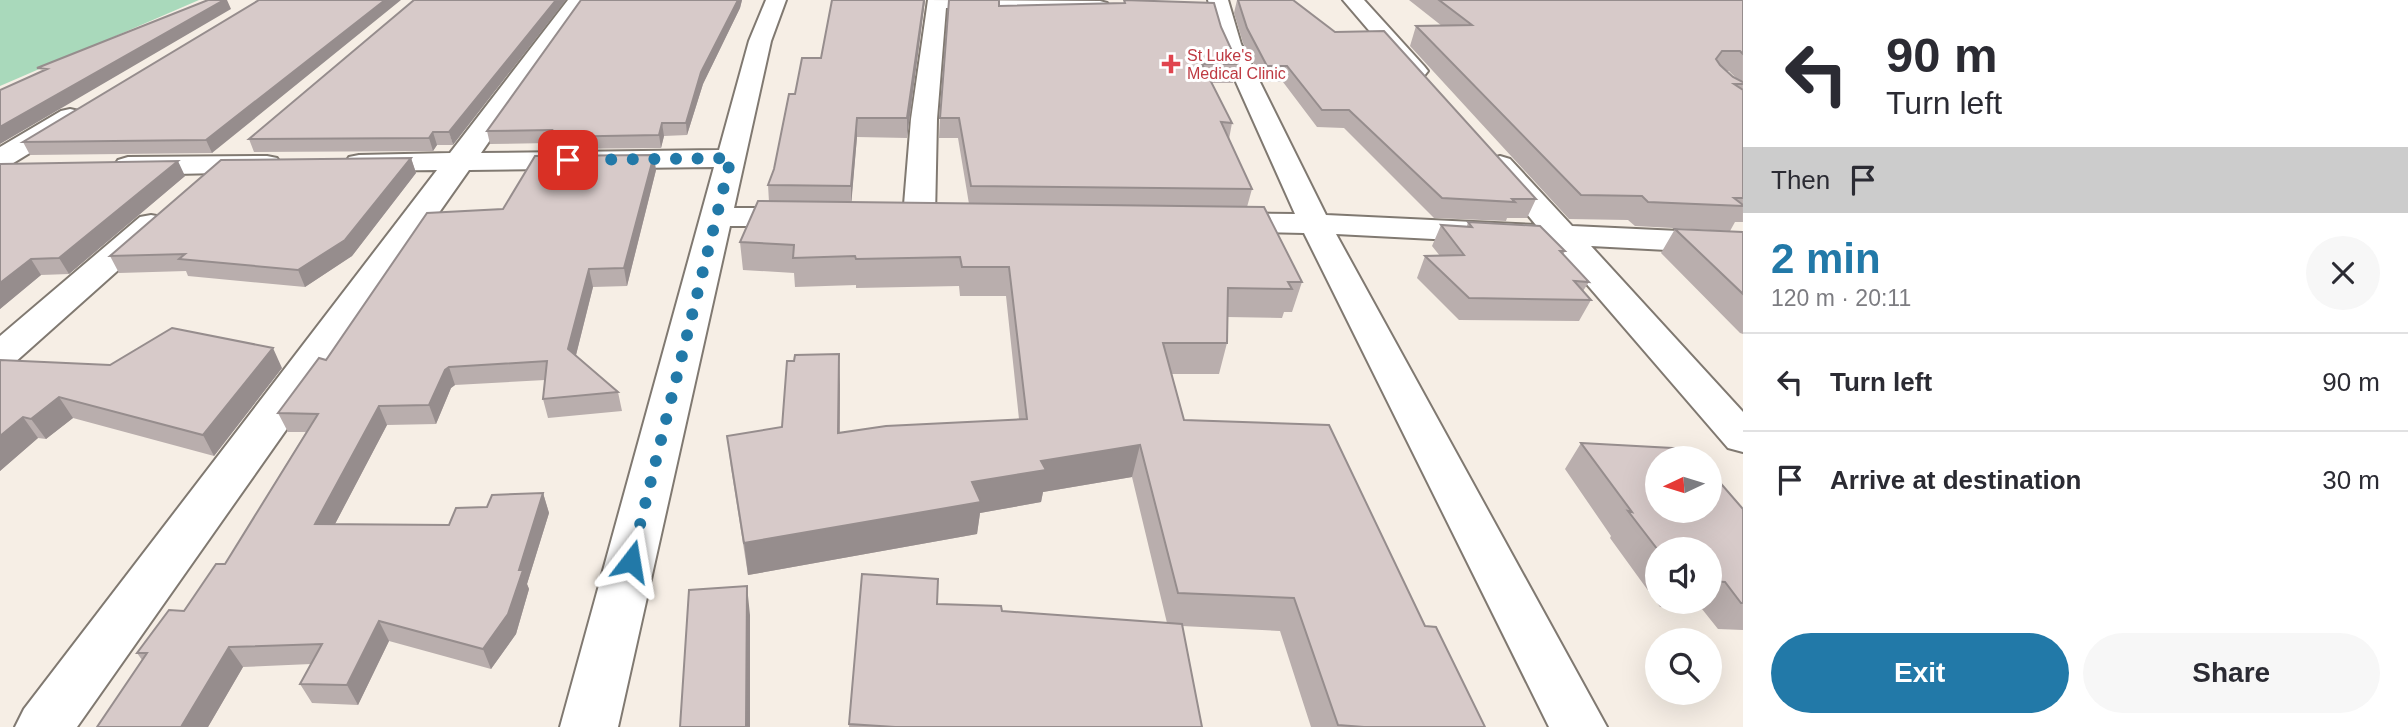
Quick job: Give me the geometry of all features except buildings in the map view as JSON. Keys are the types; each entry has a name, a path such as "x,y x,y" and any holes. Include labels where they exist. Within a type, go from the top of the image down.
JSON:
{"street":[{"path":"44,727 578,0"},
{"path":"589,727 760,41 776,0"},
{"path":"1353,0 1437,94"},
{"path":"919,217 924,118 937,2 1127,8"},
{"path":"1212,7 1315,224 1577,727"},
{"path":"0,159 88,107"},
{"path":"0,356 251,139"},
{"path":"1482,145 1743,438"},
{"path":"327,163 731,158"},
{"path":"96,166 287,164"},
{"path":"0,167 41,167"},
{"path":"716,217 838,217"},
{"path":"1195,222 1315,224 1743,244"}],"green space":[{"path":"0,0 199,0 0,86"}],"place":[{"name":"St Luke's Medical Clinic","path":"1171,64"}],"route":[{"path":"568,160 731,158 631,561"}]}
